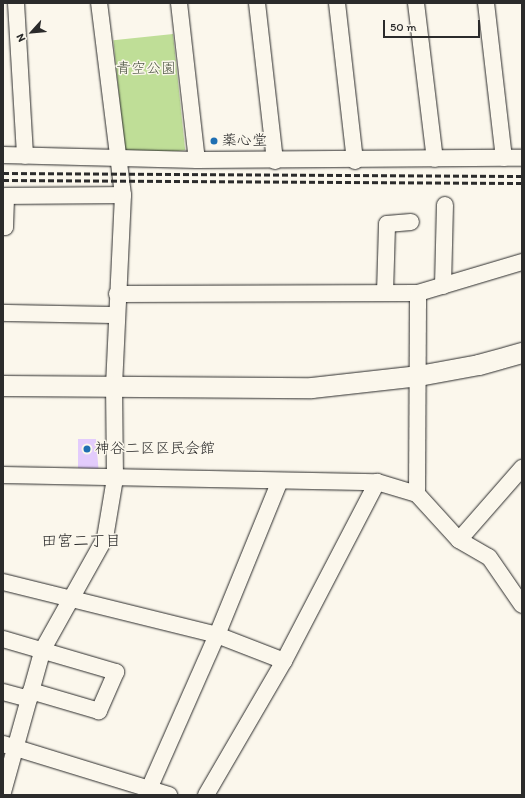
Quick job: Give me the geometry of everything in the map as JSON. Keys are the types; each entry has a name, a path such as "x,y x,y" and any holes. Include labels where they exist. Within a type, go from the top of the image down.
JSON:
{"street":[{"path":"16,3 25,156"},
{"path":"3,792 9,745 30,695 43,649 69,598 105,538 115,478 114,386 117,294 123,194 117,159 99,3"},
{"path":"180,3 196,160"},
{"path":"257,3 275,161"},
{"path":"337,3 355,161"},
{"path":"416,3 435,159"},
{"path":"486,3 504,158"},
{"path":"3,155 117,159 275,161 522,158"},
{"path":"3,226 5,226 6,196 123,194"},
{"path":"443,286 445,205"},
{"path":"385,293 387,224 411,222"},
{"path":"117,294 418,293 522,262"},
{"path":"417,494 418,293"},
{"path":"3,313 117,315"},
{"path":"3,386 312,388 418,376 479,365 522,353"},
{"path":"459,540 522,468"},
{"path":"3,475 377,482 417,494 459,540 488,557 522,605"},
{"path":"149,789 217,635 280,481"},
{"path":"206,795 284,661 377,482"},
{"path":"3,582 217,635 284,661"},
{"path":"3,639 43,649 116,672 99,711 30,695 3,692"},
{"path":"9,745 169,795"}],"green space":[{"name":"青空公園","path":"173,34 185,150 126,157 113,40"}],"building":[{"name":"神谷二区区民会館","path":"78,439 96,439 99,475 78,474"}],"railway":[{"path":"3,173 522,176"},
{"path":"3,180 522,183"}],"place":[{"name":"薬心堂","path":"214,141"},
{"name":"神谷二区区民会館","path":"87,449"}],"district":[{"name":"田宮二丁目","path":"81,541"}]}
